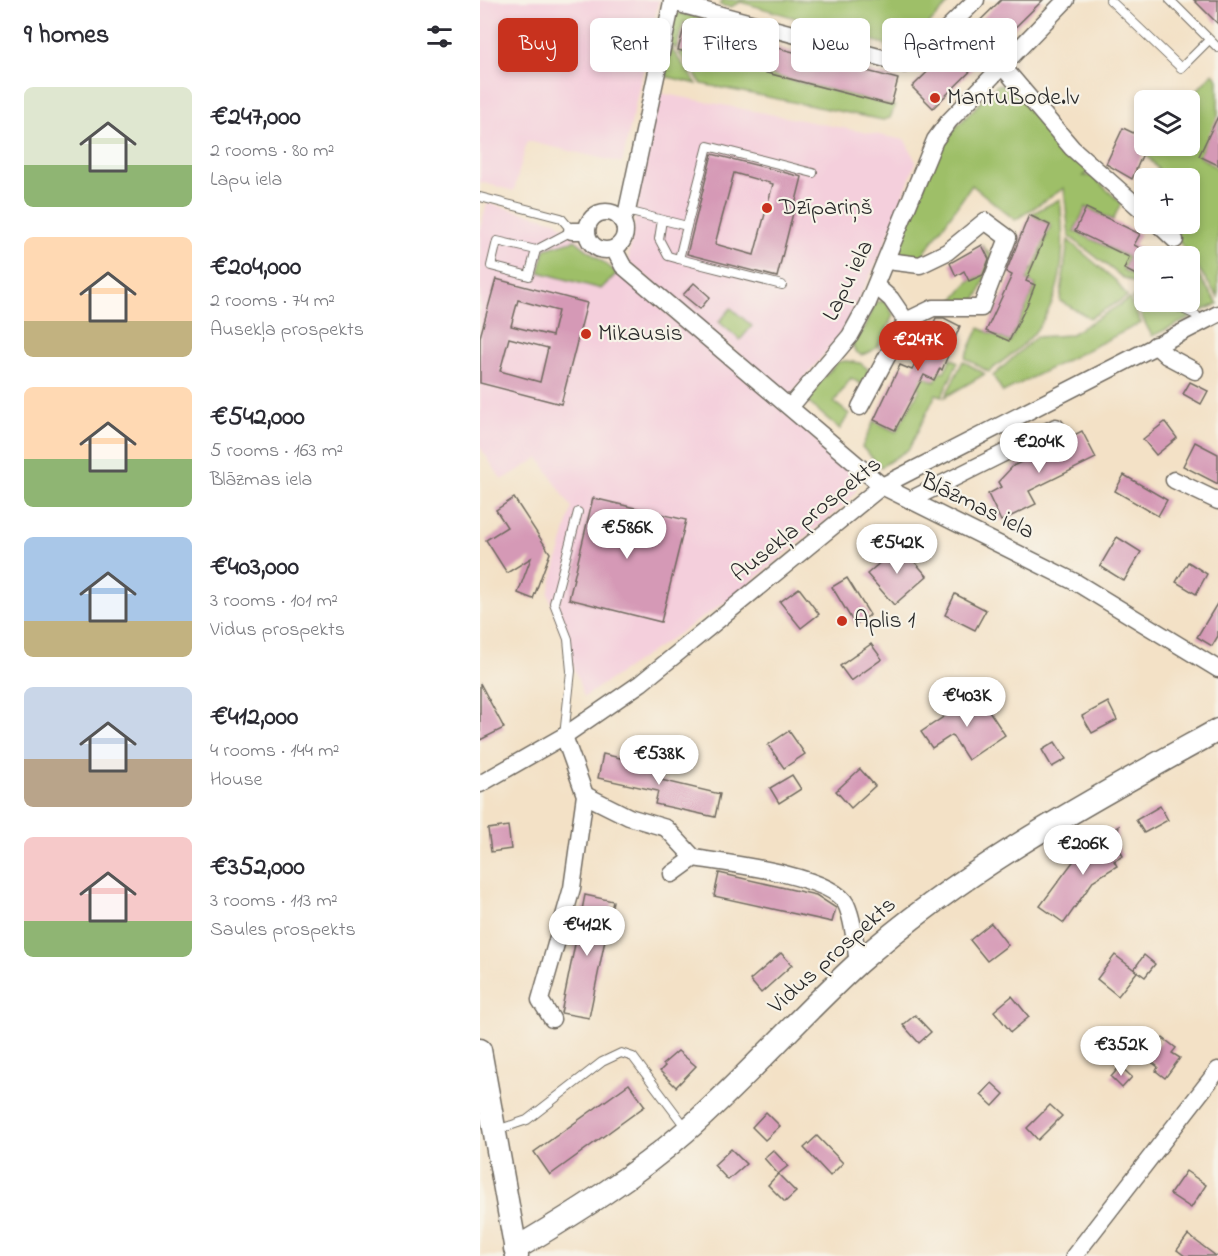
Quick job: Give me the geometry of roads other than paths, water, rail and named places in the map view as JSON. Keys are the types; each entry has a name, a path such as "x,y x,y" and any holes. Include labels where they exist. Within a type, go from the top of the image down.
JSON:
{"main road":[{"name":"Vidus prospekts","path":"513,1254 654,1158 688,1130 858,963 958,883 1030,836 1218,730"},
{"path":"480,1050 513,1254"}],"street":[{"name":"Lapu iela","path":"1017,52 1066,0"},
{"path":"624,216 601,213 592,218 580,231 597,248 614,249 624,237 624,216 672,1 905,64 915,60 974,1"},
{"name":"Lapu iela","path":"791,406 850,336 887,261 935,140 949,121 998,72"},
{"path":"1007,72 1072,148 1134,203"},
{"path":"860,407 906,321 933,308 981,308 1008,238 985,221 947,252 920,265 887,261"},
{"path":"1169,234 1175,240"},
{"name":"Blāzmas iela","path":"614,249 623,266 791,406 882,486 1077,583 1218,669"},
{"path":"876,286 891,299 906,321"},
{"name":"Ausekļa prospekts","path":"481,781 564,736 686,648 882,486 1218,314"},
{"path":"1155,345 1167,356 1196,371"},
{"path":"910,500 1056,427"},
{"path":"1174,480 1218,501"},
{"path":"552,1019 540,1000 572,888 585,795 564,736"},
{"path":"585,795 629,817 666,828 694,858 750,866 828,887 845,903 858,963"},
{"path":"672,874 694,858"},
{"path":"1074,1256 1218,1070"}],"lane":[{"path":"1110,0 1180,68 1209,40"},
{"path":"1170,0 1218,48"},
{"path":"679,259 708,146 813,173"},
{"path":"480,197 561,218 580,231"},
{"path":"624,216 662,220 687,226"},
{"path":"662,220 658,239 668,256 782,285"},
{"path":"536,250 530,276 491,266 497,241 536,250 580,231"},
{"path":"1189,312 1196,315 1201,323"},
{"path":"564,736 571,671 568,639 554,603 578,512"},
{"path":"494,1131 527,1120 602,1062 621,1053 633,1057 688,1130"}],"place":[{"name":"MantuBode.lv","path":"935,98"},
{"name":"Dzīpariņš","path":"767,208"},
{"name":"Mikausis","path":"586,334"},
{"name":"Aplis 1","path":"842,621"}]}
